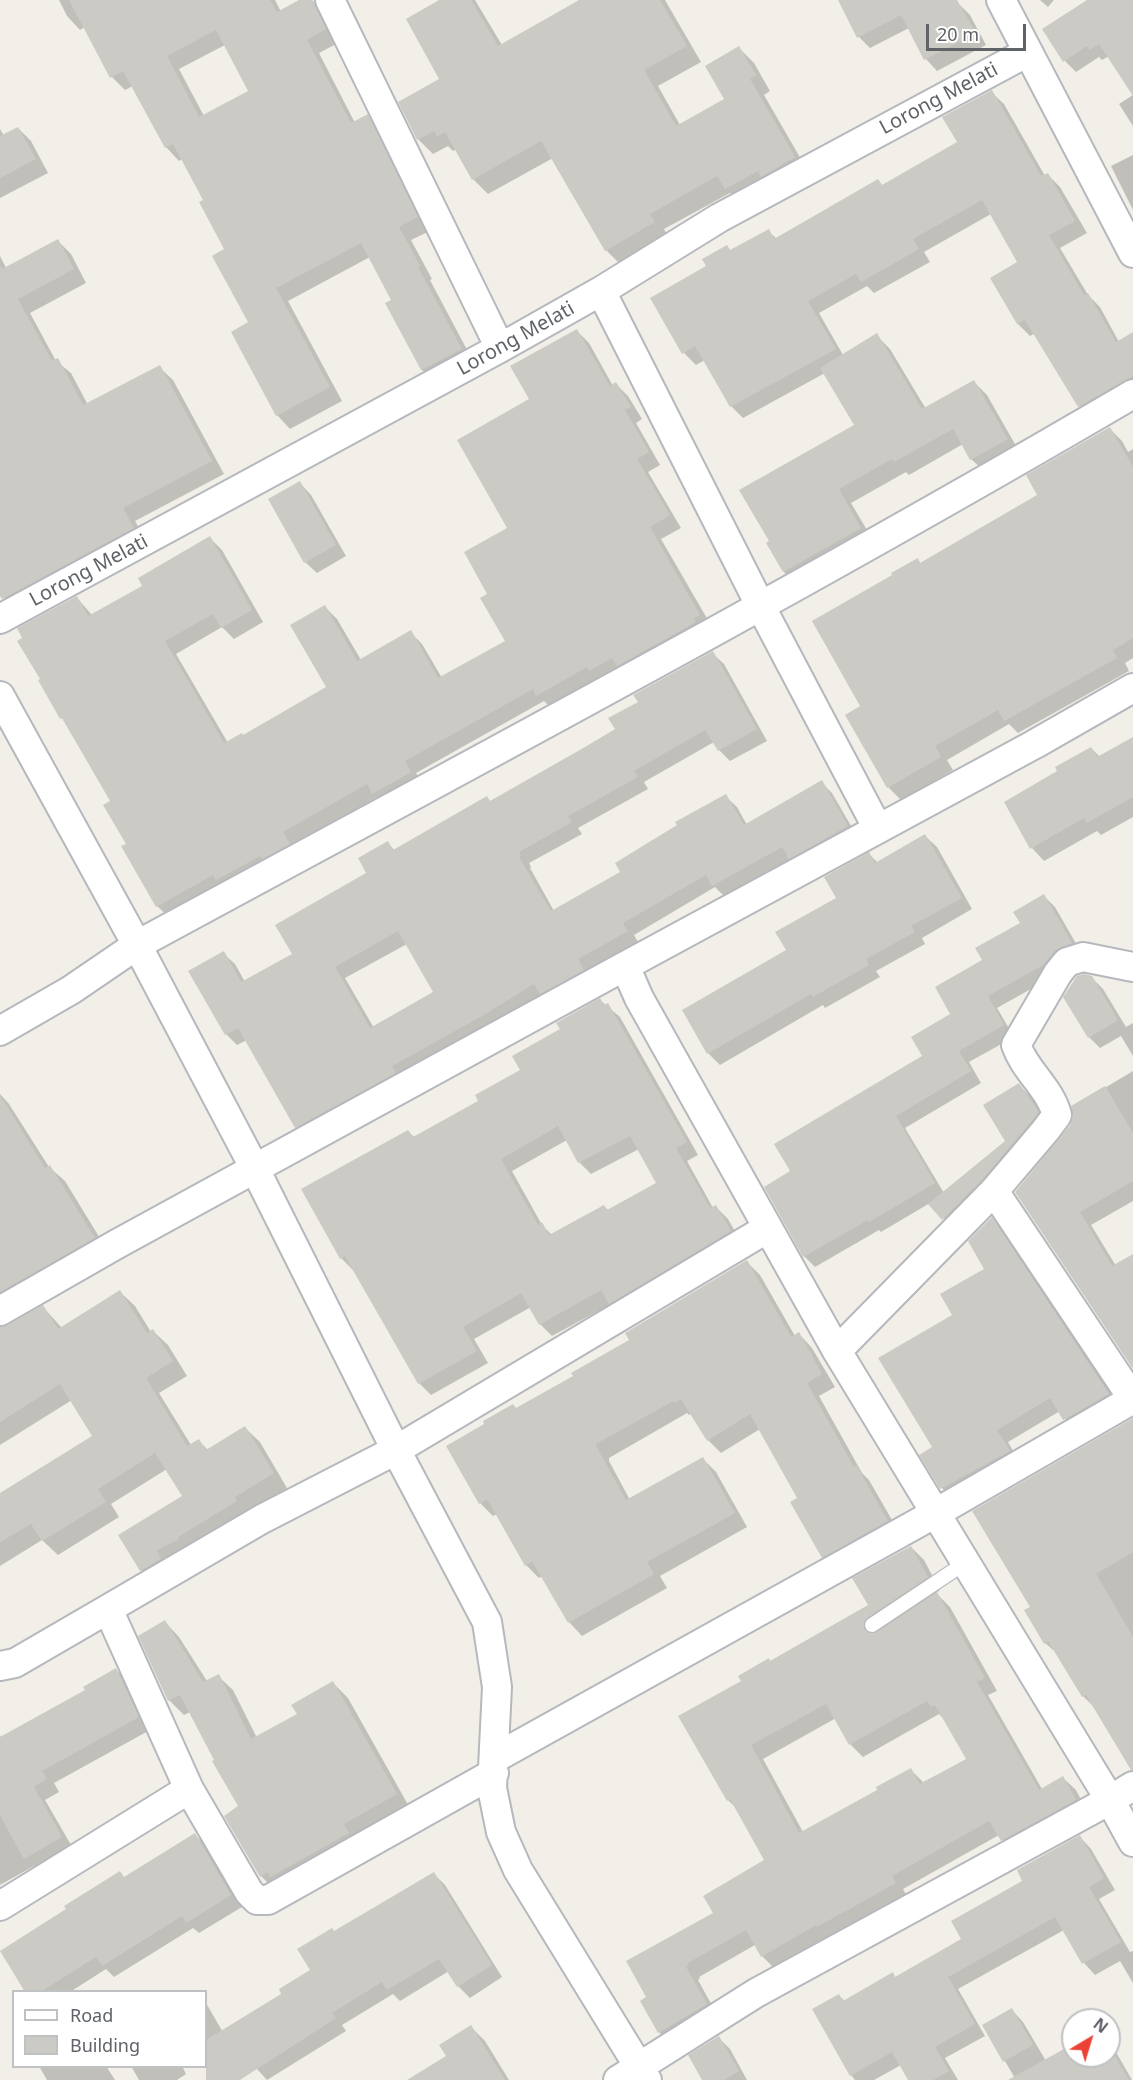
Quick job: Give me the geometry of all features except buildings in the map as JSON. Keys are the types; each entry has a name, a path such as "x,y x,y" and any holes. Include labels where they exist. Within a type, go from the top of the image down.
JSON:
{"street":[{"path":"330,0 500,348"},
{"path":"1001,0 1133,253"},
{"name":"Lorong Melati","path":"0,619 500,348 601,291 719,218 1028,52"},
{"path":"601,291 761,607 878,829"},
{"path":"0,1031 71,990 137,945 761,607 1133,394"},
{"path":"0,1311 117,1244 1035,744 1133,688"},
{"path":"0,696 137,945 255,1169 396,1450 487,1622 497,1687 492,1788 501,1832 518,1870 635,2076 756,1993 1121,1793"},
{"path":"837,1351 994,1191 1057,1115 1053,1102 1021,1059 1016,1045 1058,973 1067,962 1083,957 1133,967"},
{"path":"625,966 639,998 837,1351 934,1514 1121,1793 1133,1842"},
{"path":"108,1609 189,1789 249,1892 257,1900 268,1900 494,1765 1133,1399 994,1191"},
{"path":"0,1666 15,1663 262,1519 396,1450 768,1228"},
{"path":"0,1906 189,1789"}],"lane":[{"path":"872,1625 965,1563"}]}
